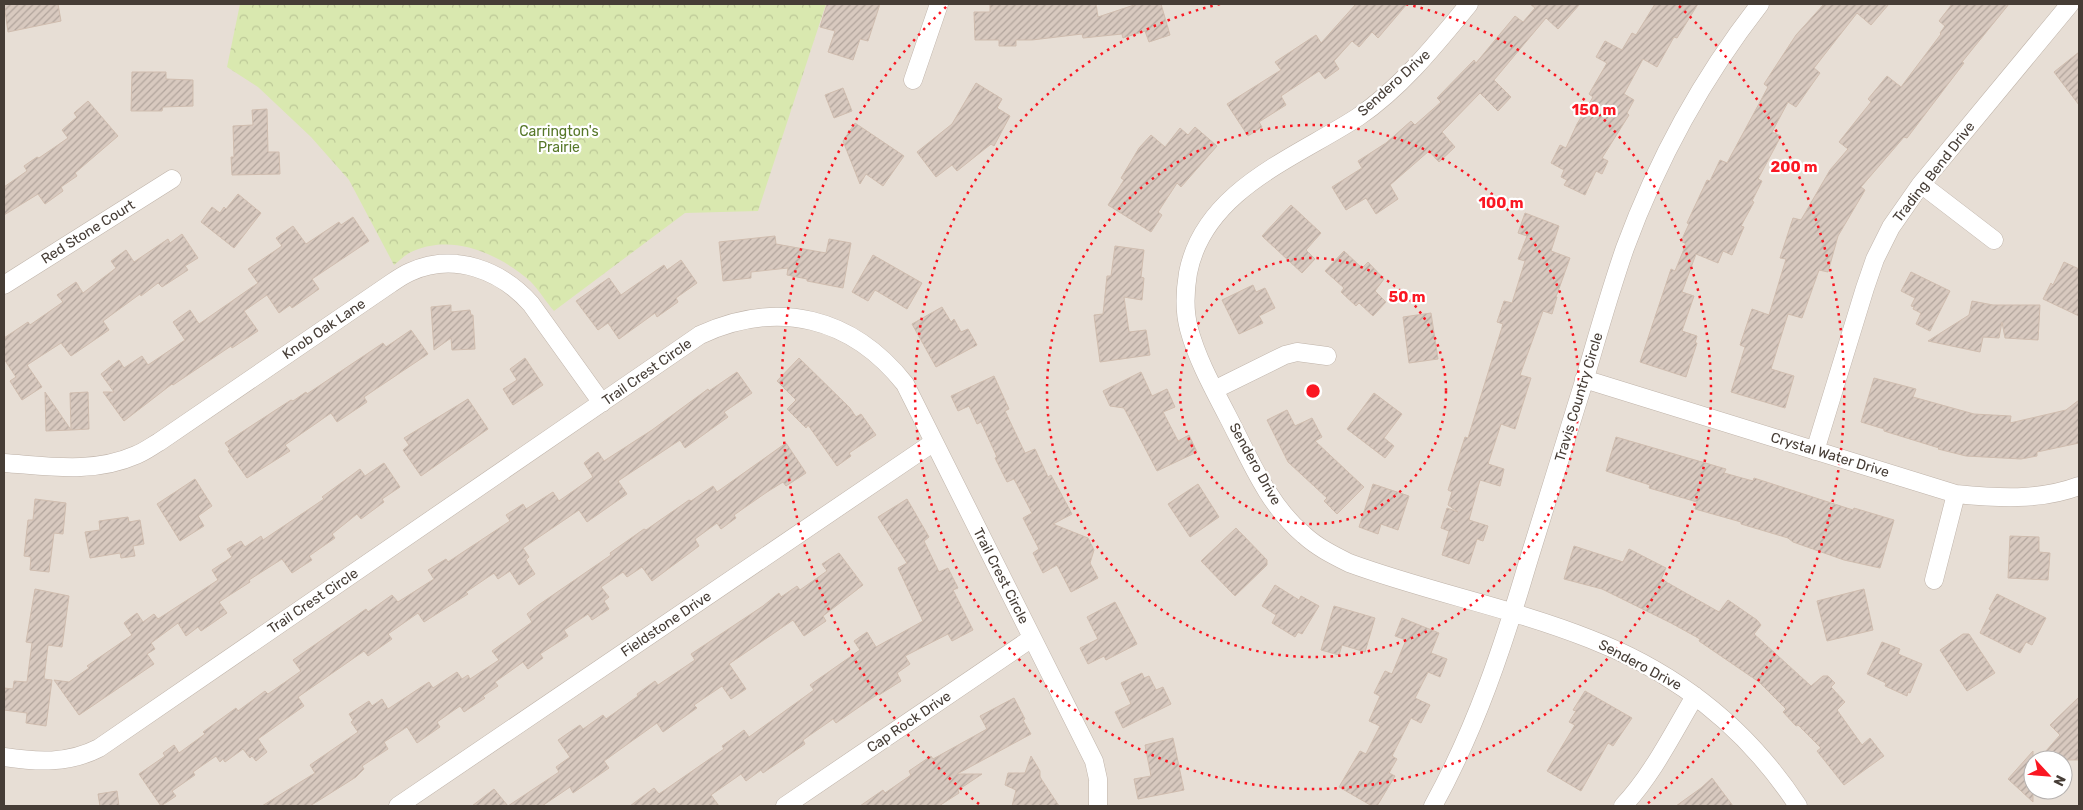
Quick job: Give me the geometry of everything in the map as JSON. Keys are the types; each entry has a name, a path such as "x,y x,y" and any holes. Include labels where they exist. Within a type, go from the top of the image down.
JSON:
{"street":[{"path":"913,80 939,4"},
{"name":"Sendero Drive","path":"1469,4 1434,47 1383,97 1358,116 1238,192 1223,207 1202,234 1190,264 1185,306 1188,328 1214,390 1269,497 1303,535 1324,550 1349,563 1589,638 1644,664 1695,696 1725,720 1759,752 1798,806"},
{"name":"Travis Country Circle","path":"1433,806 1461,754 1489,686 1513,614 1625,248 1661,163 1709,78 1760,4"},
{"name":"Trading Bend Drive","path":"1816,451 1875,259 1891,227 1922,184 2070,4"},
{"name":"Red Stone Court","path":"4,285 172,179"},
{"path":"1922,184 1994,240"},
{"name":"Knob Oak Lane","path":"4,463 74,468 100,466 136,455 160,442 390,284 410,272 438,265 472,266 506,280 531,304 602,403"},
{"name":"Trail Crest Circle","path":"4,757 46,762 68,760 84,756 99,748 700,335 714,328 761,317 798,318 851,336 880,355 905,384 1094,761 1098,779 1098,806"},
{"path":"1214,390 1285,355 1297,352 1327,356"},
{"name":"Crystal Water Drive","path":"1584,379 1956,494 1992,498 2015,498 2045,495 2079,486"},
{"name":"Fieldstone Drive","path":"398,806 934,442"},
{"path":"1934,580 1956,494"},
{"name":"Cap Rock Drive","path":"785,806 1032,638"},
{"path":"1623,806 1637,792 1647,777 1695,696"}],"shaded area":[{"path":"4,4 2079,4 2079,806 4,806"}],"green space":[{"name":"Carrington's Prairie","path":"240,4 826,4 758,211 685,213 554,311 530,281 517,271 488,254 473,249 457,245 425,247 409,253 394,265 349,180 311,137 258,87 227,67"}],"building":[{"path":"4,4 58,4 61,21 8,32"},
{"path":"827,4 880,4 868,41 860,39 853,60 828,52 835,31 820,27"},
{"path":"990,4 1096,4 1098,17 1137,4 1161,4 1170,35 1149,42 1145,31 1123,38 1122,34 1083,38 1082,34 1016,40 1016,46 999,46 999,40 975,40 974,12 990,12"},
{"path":"1356,4 1407,4 1378,38 1372,32 1359,47 1352,41 1334,61 1339,69 1325,79 1319,71 1281,96 1286,105 1259,122 1262,127 1248,136 1227,104 1281,70 1275,62 1316,35 1321,43"},
{"path":"1530,4 1580,4 1558,29 1546,18 1494,80 1511,97 1498,111 1480,93 1442,132 1455,147 1439,162 1429,151 1390,185 1398,199 1376,214 1366,198 1346,210 1332,187 1362,168 1358,161 1386,143 1411,121 1415,125 1441,102 1437,98 1474,60 1476,63 1515,16 1523,22 1535,8"},
{"path":"1655,4 1698,4 1677,38 1674,37 1657,67 1643,59 1624,94 1634,100 1627,113 1629,115 1602,158 1608,161 1602,174 1596,171 1585,195 1564,185 1567,180 1561,177 1564,170 1551,163 1560,145 1566,148 1577,124 1593,97 1589,94 1607,63 1596,57 1605,41 1622,50 1632,33 1636,35"},
{"path":"1824,4 1889,4 1871,25 1857,13 1814,68 1820,73 1796,107 1788,102 1772,132 1781,136 1758,179 1762,181 1752,201 1754,202 1741,226 1744,227 1732,255 1723,251 1718,263 1696,254 1682,292 1694,296 1682,331 1697,336 1695,343 1697,343 1686,377 1640,362 1671,269 1675,271 1686,244 1681,241 1689,224 1687,223 1707,180 1710,181 1720,160 1727,163 1768,87 1764,84 1796,35"},
{"path":"1952,4 2009,4 1962,62 1964,63 1907,138 1904,137 1861,187 1865,190 1838,236 1828,272 1819,270 1802,318 1788,314 1771,369 1794,376 1785,408 1731,392 1745,347 1740,345 1752,309 1769,315 1786,259 1780,258 1793,218 1801,220 1830,170 1848,149 1839,142 1871,102 1868,99 1887,76 1901,87 1941,34 1945,26 1939,21"},
{"path":"2079,52 2079,105 2054,72"},
{"path":"132,72 166,72 166,79 193,80 193,106 163,107 162,111 131,111"},
{"path":"976,83 1002,99 997,108 1010,116 994,146 991,144 957,171 952,165 936,177 917,152 952,124"},
{"path":"843,88 852,111 834,118 825,95"},
{"path":"88,101 118,136 75,173 77,176 61,187 63,191 45,204 38,194 4,215 4,187 27,171 24,166 68,138 62,130 77,117 74,113"},
{"path":"267,109 268,152 279,152 280,174 232,175 231,157 234,157 233,126 253,125 252,110"},
{"path":"855,123 904,156 883,186 866,174 860,184 843,141"},
{"path":"1195,127 1217,146 1181,187 1177,183 1158,212 1162,215 1151,232 1108,205 1124,180 1121,178 1139,148 1151,135 1165,147 1180,128 1188,135"},
{"path":"238,194 261,213 234,248 201,222 212,207 220,213 224,207 226,209"},
{"path":"1291,205 1321,233 1306,250 1315,259 1302,273 1262,236"},
{"path":"1525,213 1559,226 1551,251 1570,258 1552,314 1543,311 1520,375 1531,378 1515,429 1501,424 1488,464 1504,469 1500,486 1480,480 1469,520 1488,526 1483,541 1477,539 1469,564 1442,555 1449,531 1441,528 1447,508 1458,512 1448,505 1452,492 1448,490 1465,437 1468,438 1503,324 1497,322 1504,301 1512,303 1525,261 1518,259 1527,236 1518,233"},
{"path":"353,217 369,241 312,279 319,289 292,308 290,305 279,313 267,295 244,311 258,331 172,384 124,421 103,392 114,392 101,374 119,360 124,368 142,356 148,365 185,340 173,322 190,310 199,324 258,283 248,269 282,246 276,238 293,226 306,244 339,222 341,225"},
{"path":"182,234 198,258 185,266 188,270 162,287 158,283 103,321 109,330 71,356 61,343 27,365 42,387 22,400 10,381 16,377 4,359 4,338 28,322 30,325 63,302 57,295 76,282 83,293 116,268 111,261 126,250 134,262 168,239 170,243"},
{"path":"775,236 776,244 826,253 829,239 851,243 843,288 787,275 788,268 751,272 751,278 723,281 719,242"},
{"path":"1115,246 1144,250 1141,277 1144,278 1142,300 1124,297 1129,332 1146,330 1150,355 1100,362 1094,315 1103,314 1107,276 1111,276"},
{"path":"1344,251 1362,268 1368,262 1384,279 1375,291 1386,302 1373,316 1359,303 1356,306 1341,292 1344,288 1325,271"},
{"path":"873,255 922,283 907,309 875,290 868,301 852,292"},
{"path":"681,260 697,283 676,298 678,302 657,317 655,313 619,339 608,323 598,330 576,301 609,278 621,295 664,265 667,270"},
{"path":"2064,262 2079,269 2079,316 2043,299 2051,283 2053,285"},
{"path":"1911,272 1950,291 1930,331 1916,324 1921,313 1911,306 1915,298 1901,291"},
{"path":"1253,285 1256,292 1265,288 1275,308 1259,316 1263,323 1239,334 1222,300"},
{"path":"1972,301 1993,305 2040,305 2038,340 2005,338 2002,322 1999,338 1983,337 1980,352 1928,341 1969,315"},
{"path":"451,305 451,312 470,310 471,315 473,315 475,349 452,350 451,338 434,350 431,307"},
{"path":"942,307 951,322 954,319 961,332 968,329 977,345 936,367 912,324"},
{"path":"1431,313 1438,359 1409,363 1403,317"},
{"path":"411,330 428,354 364,397 367,402 337,422 331,413 285,445 290,451 247,478 228,451 230,450 225,443 291,400 293,401 306,392 307,394 383,343 386,347"},
{"path":"525,358 543,385 513,405 503,389 517,380 510,369"},
{"path":"799,358 850,408 856,417 861,414 876,435 849,453 851,456 837,466 808,425 806,428 787,409 796,400 777,381"},
{"path":"737,372 752,393 724,412 728,417 685,448 680,440 618,481 627,494 587,522 579,510 523,548 529,557 526,560 535,574 519,585 510,571 498,579 494,573 466,592 468,594 424,622 418,613 388,634 392,639 368,656 364,651 298,697 304,706 258,739 267,752 256,761 252,756 250,758 243,749 225,762 223,759 220,762 216,756 193,772 195,775 172,791 176,796 161,806 139,774 165,756 163,753 174,745 179,753 205,734 203,732 236,708 238,711 265,691 268,694 301,671 293,660 366,609 368,612 392,595 398,602 434,579 428,570 446,559 448,562 510,521 506,515 523,504 526,509 553,492 559,501 593,477 584,463 598,452 604,461 652,430 708,389 709,391"},
{"path":"1141,372 1152,396 1167,389 1175,407 1163,412 1178,441 1189,435 1197,452 1157,471 1124,408 1110,406 1103,391"},
{"path":"994,376 1009,409 1005,411 1025,453 1035,449 1048,477 1051,475 1072,514 1053,524 1088,538 1094,550 1090,563 1098,578 1071,592 1057,565 1043,573 1033,553 1039,549 1023,518 1032,513 1014,479 1007,482 981,422 977,424 969,406 958,411 951,396"},
{"path":"1874,378 1916,389 1913,397 1974,414 2011,416 2010,423 2066,410 2079,400 2079,443 2037,452 2037,456 2021,459 1966,456 1938,449 1861,422"},
{"path":"45,392 71,430 46,431"},
{"path":"88,392 89,429 71,430 70,393"},
{"path":"1374,393 1402,414 1384,438 1394,446 1385,458 1347,429"},
{"path":"468,399 488,429 421,476 403,450 409,445 404,438"},
{"path":"1287,410 1295,426 1312,418 1322,437 1315,441 1364,487 1337,514 1324,501 1327,498 1288,462 1267,420"},
{"path":"1616,437 1726,469 1724,473 1753,481 1754,478 1853,510 1854,508 1894,520 1880,568 1844,560 1793,542 1788,538 1695,509 1697,502 1649,488 1650,485 1606,471"},
{"path":"786,443 806,473 786,486 783,482 767,492 734,515 736,518 721,529 717,523 695,539 699,546 652,581 642,567 627,577 623,572 601,587 609,597 604,601 609,609 592,620 588,614 564,630 568,636 540,654 543,658 528,669 523,662 495,682 498,686 483,696 485,698 464,712 460,706 437,722 440,727 417,743 407,727 384,742 388,749 362,766 364,769 356,777 310,806 262,806 315,773 310,765 358,732 351,722 353,720 349,714 369,701 372,706 382,699 388,709 429,682 433,688 457,672 462,679 468,675 470,679 499,660 492,651 532,622 527,614 537,606 611,555 610,553 644,529 646,530 713,486 717,492"},
{"path":"384,463 400,487 382,499 384,502 361,519 357,514 332,534 335,538 309,556 312,560 292,573 282,559 249,580 250,582 219,602 227,613 201,631 198,627 186,636 178,623 151,643 155,649 147,654 154,664 79,715 54,680 69,682 89,668 87,666 132,635 124,623 137,613 143,622 154,614 158,619 218,580 212,570 232,557 227,549 241,541 245,547 261,536 263,540 324,499 322,497 360,469 365,476"},
{"path":"195,479 212,506 198,516 204,526 180,541 157,504"},
{"path":"1198,484 1219,517 1190,537 1168,504"},
{"path":"1373,484 1409,496 1398,530 1381,524 1378,534 1359,527"},
{"path":"35,499 66,503 63,534 54,533 49,572 30,570 31,557 24,556 28,520 33,520"},
{"path":"907,499 929,537 924,541 939,572 948,568 958,588 953,590 973,630 952,641 948,634 905,656 910,664 897,673 901,681 878,694 836,723 833,719 803,740 805,744 763,773 761,770 746,781 741,774 711,795 719,806 630,806 654,788 659,794 724,749 722,746 744,730 749,737 814,690 810,685 860,650 854,641 867,632 876,647 923,621 898,568 907,563 878,517"},
{"path":"128,517 129,522 140,520 144,544 133,546 135,556 121,558 120,553 90,558 85,532 100,530 99,521"},
{"path":"1236,528 1267,560 1267,565 1235,596 1201,561"},
{"path":"2010,536 2039,537 2039,552 2050,553 2048,580 2008,578"},
{"path":"1574,546 1623,562 1629,549 1666,568 1661,579 1719,612 1728,600 1757,620 1761,625 1754,634 1811,686 1823,676 1828,676 1835,683 1831,687 1845,702 1837,710 1862,745 1870,738 1884,756 1844,785 1817,751 1821,748 1798,725 1796,726 1783,712 1786,709 1759,682 1699,641 1700,639 1671,623 1602,589 1564,579"},
{"path":"839,553 863,585 823,616 826,621 804,636 793,620 729,664 746,689 731,699 722,686 694,705 697,708 663,732 657,723 604,761 609,768 573,793 570,787 542,806 508,806 559,772 556,767 570,757 558,740 580,725 583,729 603,715 606,719 655,681 658,685 695,660 691,654 763,606 779,593 781,597 797,586 800,590 827,571 822,564"},
{"path":"1275,585 1299,600 1301,596 1319,606 1302,634 1298,632 1295,637 1272,623 1276,615 1262,606"},
{"path":"35,589 69,596 62,647 48,645 44,679 52,680 46,726 26,723 27,713 4,710 4,688 13,689 14,681 27,682 32,643 26,642"},
{"path":"1864,589 1873,630 1827,641 1817,601"},
{"path":"1997,594 2046,618 2032,645 2026,642 2020,653 1980,633"},
{"path":"1115,602 1137,644 1106,660 1104,656 1088,664 1080,648 1098,639 1087,617"},
{"path":"1334,606 1375,618 1365,652 1342,645 1339,655 1321,650"},
{"path":"1402,618 1439,633 1431,653 1447,659 1440,677 1428,672 1415,698 1430,705 1421,723 1411,718 1392,756 1397,759 1389,773 1395,776 1377,806 1372,806 1339,787 1360,751 1366,754 1380,726 1369,721 1380,696 1374,693 1385,671 1392,674 1406,640 1395,636"},
{"path":"1963,634 1969,634 1995,673 1967,691 1940,650"},
{"path":"1882,642 1900,649 1898,654 1922,664 1907,696 1885,686 1886,683 1867,674"},
{"path":"1142,673 1144,678 1149,676 1156,690 1163,687 1171,704 1123,728 1115,712 1131,704 1121,683"},
{"path":"1585,691 1632,718 1613,746 1608,743 1581,791 1547,771 1575,725 1569,722 1576,711 1573,710"},
{"path":"2079,697 2079,760 2073,760 2073,750 2047,750 2060,735 2050,725"},
{"path":"1014,698 1031,734 957,774 982,774 958,790 959,793 939,806 860,806 883,790 885,793 911,775 909,771 931,756 933,759 987,729 980,716"},
{"path":"1173,738 1184,790 1138,799 1134,779 1151,776 1145,745"},
{"path":"1031,756 1040,771 1040,777 1059,806 1012,806 1016,790 1005,785 1008,773 1025,773"},
{"path":"2023,762 2023,793 2008,779"},
{"path":"1712,778 1733,806 1676,806 1701,788"},
{"path":"494,789 508,806 472,806"},
{"path":"117,791 119,806 100,806 98,794"}]}
